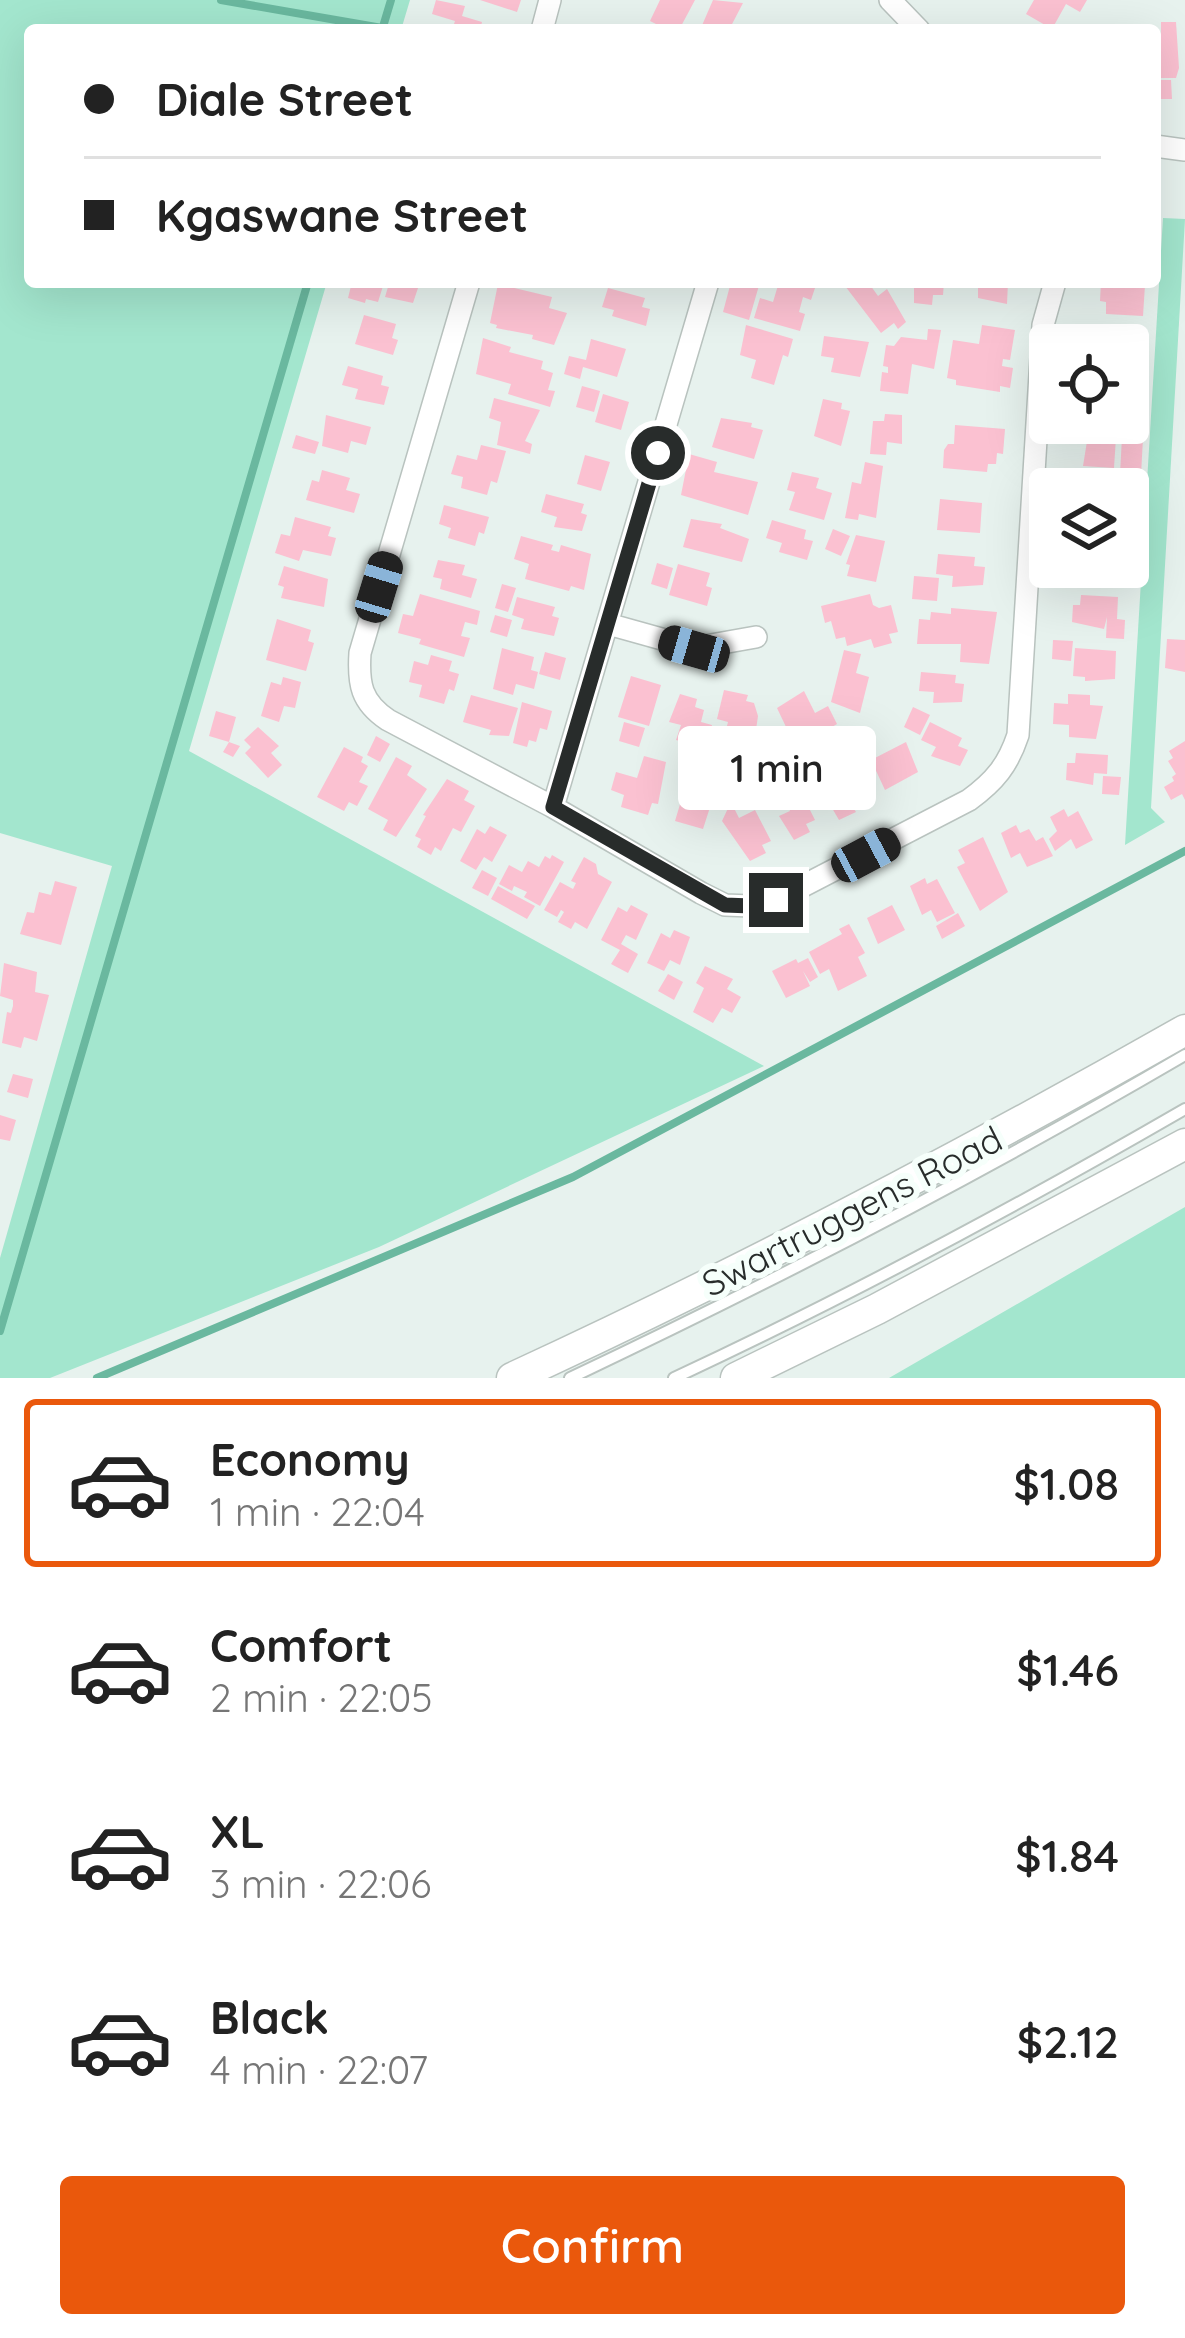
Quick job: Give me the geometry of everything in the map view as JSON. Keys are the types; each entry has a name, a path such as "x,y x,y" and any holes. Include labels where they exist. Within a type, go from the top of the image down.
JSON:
{"main road":[{"name":"Swartruggens Road","path":"512,1378 673,1304 831,1223 1034,1117 1185,1030"},
{"path":"736,1378 877,1309 1185,1144"}],"street":[{"path":"890,0 913,24"},
{"path":"468,288 360,652 362,694 372,710 701,893 725,905 751,906 796,892 970,800 1008,763 1018,735 1039,371 1043,325 1053,288"},
{"path":"553,807 706,288"},
{"path":"608,624 694,649 756,638"}],"lane":[{"path":"570,1378 782,1275 1055,1131 1185,1055"},
{"path":"674,1378 764,1336 1082,1169 1185,1108"}],"green space":[{"path":"0,0 410,0 403,24 24,24 24,288 325,288 189,751 764,1066 379,1247 50,1378 0,1378 0,1258 112,866 0,833"},
{"path":"1163,218 1185,219 1151,808 1165,822 1125,845 1141,588 1149,588 1148,468"},
{"path":"1185,1207 1185,1378 889,1378"}],"building":[{"path":"436,0 465,6 462,16 482,22 454,24 432,14"},
{"path":"480,0 521,0 517,12"},
{"path":"660,0 695,0 682,24 650,21"},
{"path":"713,0 743,3 732,24 703,24"},
{"path":"1034,0 1087,0 1080,12 1066,4 1055,24 1043,24 1026,14"},
{"path":"1176,22 1176,78 1161,78 1161,24"},
{"path":"1161,80 1171,80 1172,99 1161,99"},
{"path":"350,288 382,288 378,302 348,298"},
{"path":"388,288 418,288 413,303 385,297"},
{"path":"497,288 552,297 549,308 567,313 554,345 490,323"},
{"path":"608,288 645,298 642,307 650,309 646,326 612,316 614,310 602,307"},
{"path":"729,288 758,288 749,320 723,312"},
{"path":"777,288 815,288 811,300 803,297 800,331 754,318 760,298 773,302"},
{"path":"847,288 872,288 878,296 887,289 906,322 898,329 894,323 881,333"},
{"path":"914,288 944,288 943,295 933,295 932,305 914,303"},
{"path":"978,288 1008,288 1007,304 978,298"},
{"path":"1101,288 1145,288 1143,316 1106,314 1106,302 1100,301"},
{"path":"364,315 396,324 393,355 355,344"},
{"path":"746,325 793,339 774,385 751,378 756,360 740,355"},
{"path":"982,325 1015,330 1010,360 1003,359 1002,366 1013,368 1010,388 1000,386 1000,392 956,385 956,380 947,378 953,340 979,344"},
{"path":"928,329 941,330 934,369 912,364 908,394 880,391 882,372 888,373 883,366 886,345 894,346 901,337 927,340"},
{"path":"824,336 869,342 860,377 831,372 834,358 821,356"},
{"path":"483,338 511,347 509,352 543,361 541,369 553,373 550,407 508,394 511,384 476,374"},
{"path":"591,339 626,349 617,377 583,367 580,379 564,374 569,356 586,360"},
{"path":"348,366 383,376 381,385 389,387 384,405 355,399 358,389 342,385"},
{"path":"582,386 600,391 594,412 576,407"},
{"path":"603,394 629,402 621,430 595,422"},
{"path":"494,398 540,410 525,441 532,444 530,454 497,445 501,422 489,418"},
{"path":"823,399 842,403 841,409 850,411 841,446 814,436"},
{"path":"885,414 902,415 902,444 887,442 886,455 870,454 873,421 884,421"},
{"path":"326,415 371,427 366,445 351,441 348,453 322,446"},
{"path":"721,418 752,423 751,427 763,430 754,459 712,447"},
{"path":"955,425 1005,429 1003,454 997,453 996,464 988,464 987,472 943,468 944,450 954,444"},
{"path":"296,435 319,442 315,454 292,448"},
{"path":"1087,444 1116,444 1114,468 1083,466"},
{"path":"1122,444 1143,444 1141,468 1120,468"},
{"path":"481,445 506,451 497,483 491,481 487,495 461,488 463,477 451,474 457,455 477,460"},
{"path":"689,454 717,462 714,472 758,482 748,515 681,495"},
{"path":"585,455 610,462 601,491 577,484"},
{"path":"865,462 883,466 876,518 859,514 858,520 845,518 852,482 861,484"},
{"path":"322,470 350,478 346,490 360,494 354,513 306,500 312,480 319,482"},
{"path":"792,472 819,478 816,488 832,493 824,520 789,510 795,492 787,490"},
{"path":"546,494 584,504 581,513 587,515 582,531 554,527 557,517 541,512"},
{"path":"940,499 982,503 980,533 937,530"},
{"path":"444,505 489,517 475,546 448,538 451,528 439,524"},
{"path":"295,517 331,527 328,536 336,538 331,556 303,550 299,561 275,553 281,534 290,536"},
{"path":"691,519 722,524 720,528 749,539 742,562 683,547"},
{"path":"772,520 806,530 804,539 813,541 807,560 779,552 782,543 766,538"},
{"path":"833,529 850,536 841,556 825,549"},
{"path":"856,535 885,541 876,582 847,576"},
{"path":"521,536 553,545 551,550 559,552 561,545 591,554 584,590 571,586 569,591 525,579 529,564 514,559"},
{"path":"938,554 975,557 974,566 985,567 983,585 952,587 953,576 936,574"},
{"path":"438,560 465,565 462,575 477,579 471,598 440,589 442,579 433,577"},
{"path":"657,563 673,568 667,589 651,584"},
{"path":"678,564 710,573 707,606 669,595"},
{"path":"284,566 328,579 324,607 281,598 284,587 278,585"},
{"path":"914,576 939,578 937,601 912,599"},
{"path":"502,584 516,588 508,612 495,608"},
{"path":"420,594 480,611 477,625 465,622 461,636 470,638 464,657 398,633 403,614 413,616"},
{"path":"870,594 873,605 891,605 898,632 889,634 892,643 874,648 871,639 847,646 845,637 836,639 831,621 825,623 821,606"},
{"path":"1081,595 1118,597 1117,619 1125,620 1124,639 1106,638 1107,617 1104,629 1072,622 1073,605 1080,605"},
{"path":"517,597 555,607 552,616 559,618 554,636 521,629 524,619 512,615"},
{"path":"951,608 997,612 989,664 960,662 961,644 917,644 919,619 930,620 931,612 951,614"},
{"path":"495,615 512,620 507,637 490,632"},
{"path":"277,619 311,630 308,641 314,643 306,671 266,660"},
{"path":"1167,639 1185,640 1185,672 1165,668"},
{"path":"1053,640 1073,641 1071,661 1052,659"},
{"path":"502,648 534,657 531,670 538,672 534,689 516,684 513,695 493,689"},
{"path":"1075,648 1116,651 1115,679 1085,681 1085,677 1073,676"},
{"path":"844,650 861,654 856,673 869,677 860,713 831,702"},
{"path":"545,652 566,658 560,680 539,674"},
{"path":"431,655 452,661 449,671 459,674 444,704 419,697 422,685 409,682 414,661 428,665"},
{"path":"921,672 956,675 955,683 964,684 962,702 933,703 934,692 919,691"},
{"path":"631,676 661,685 649,726 618,717"},
{"path":"283,677 301,682 295,708 284,706 279,722 261,716 271,682 281,685"},
{"path":"724,690 748,695 746,701 754,703 758,716 751,764 747,763 744,774 708,765 713,743 722,745 728,722 717,719"},
{"path":"804,691 815,713 828,706 837,724 807,742 805,737 775,752 769,738 787,729 777,708"},
{"path":"680,694 697,699 695,707 704,710 701,722 712,725 707,748 676,740 681,725 669,722"},
{"path":"1068,694 1090,695 1090,705 1103,706 1096,739 1069,737 1069,725 1053,724 1054,703 1068,704"},
{"path":"471,695 518,708 509,736 489,735 491,730 463,722"},
{"path":"522,702 552,711 547,730 540,728 536,742 529,740 527,747 513,743"},
{"path":"913,707 930,715 920,735 904,727"},
{"path":"216,711 236,717 229,742 209,736"},
{"path":"624,722 645,728 639,747 619,741"},
{"path":"930,722 962,738 958,746 968,750 960,766 931,756 936,747 921,740"},
{"path":"258,727 279,746 271,753 282,765 268,778 245,753 251,747 244,740"},
{"path":"376,736 390,744 380,762 367,755"},
{"path":"1185,741 1185,800 1182,794 1171,800 1164,787 1176,774 1168,761 1173,758 1169,751"},
{"path":"229,742 240,746 233,757 223,752"},
{"path":"906,742 918,772 885,790 871,760"},
{"path":"344,747 363,757 361,762 368,766 359,782 368,786 357,806 349,802 344,811 317,797"},
{"path":"1076,753 1108,755 1107,774 1094,773 1093,785 1066,780 1067,763 1075,763"},
{"path":"644,756 666,762 658,804 652,803 648,815 621,807 624,795 611,790 616,772 637,778"},
{"path":"396,757 412,766 407,775 427,789 396,837 383,830 388,820 368,809"},
{"path":"844,768 860,800 851,804 856,812 839,820 825,796 835,791 828,777"},
{"path":"715,775 732,781 725,802 713,798 703,829 675,821 684,791 708,798 710,791 696,788 700,776 713,780"},
{"path":"1103,776 1121,777 1119,795 1102,794"},
{"path":"447,779 469,791 464,800 475,806 461,832 453,828 441,851 435,847 431,855 417,847 421,839 415,836"},
{"path":"799,788 815,820 806,824 810,832 794,840 779,816 790,811 783,797"},
{"path":"731,802 739,818 755,810 771,841 762,845 766,853 750,861 722,821"},
{"path":"1064,809 1068,817 1078,811 1093,840 1076,849 1071,839 1055,851 1049,839 1057,831 1050,817"},
{"path":"1016,825 1020,833 1029,829 1036,841 1043,837 1053,856 1027,867 1020,853 1011,858 1001,833"},
{"path":"490,826 507,835 492,862 484,857 476,870 460,861 477,829 485,834"},
{"path":"983,837 1008,892 980,911 957,867 965,863 958,850"},
{"path":"552,855 564,862 540,906 524,897 527,892 499,884 509,865 522,872 528,861 539,867 545,856 550,859"},
{"path":"584,857 612,882 587,929 575,922 571,929 558,922 564,912 557,917 544,910 560,882 573,889 576,883 571,881"},
{"path":"482,870 497,878 488,896 472,888"},
{"path":"925,878 927,884 937,879 955,913 937,922 931,910 922,915 910,886"},
{"path":"55,881 77,887 61,945 20,934 27,912 34,913 39,892 51,895"},
{"path":"498,886 535,906 527,919 491,899"},
{"path":"631,905 648,914 636,940 626,935 621,944 638,954 628,973 611,964 620,950 601,940 618,907 627,912"},
{"path":"892,905 905,930 878,944 867,918"},
{"path":"958,913 965,926 942,939 936,926"},
{"path":"849,924 865,953 858,957 867,976 838,991 829,969 820,974 809,952 842,934 839,929"},
{"path":"674,930 690,937 680,965 670,960 664,971 647,963 661,933 670,938"},
{"path":"808,958 818,977 810,982 803,971 810,986 786,998 772,971"},
{"path":"4,963 37,972 35,992 49,995 37,1041 24,1037 21,1048 2,1043 7,1012 13,1006 13,1000 0,996"},
{"path":"705,966 733,979 727,989 741,997 732,1013 722,1008 713,1023 693,1012 704,988 696,983"},
{"path":"668,974 683,982 674,1000 658,991"},
{"path":"13,1074 33,1079 28,1098 7,1092"},
{"path":"0,1115 16,1120 10,1141 0,1139"}],"waterway":[{"path":"221,0 359,24"},
{"path":"384,24 391,0"},
{"path":"0,1331 306,288"},
{"path":"97,1378 573,1177 1185,851"}],"route":[{"path":"658,453 553,807 725,905 776,900"}]}
